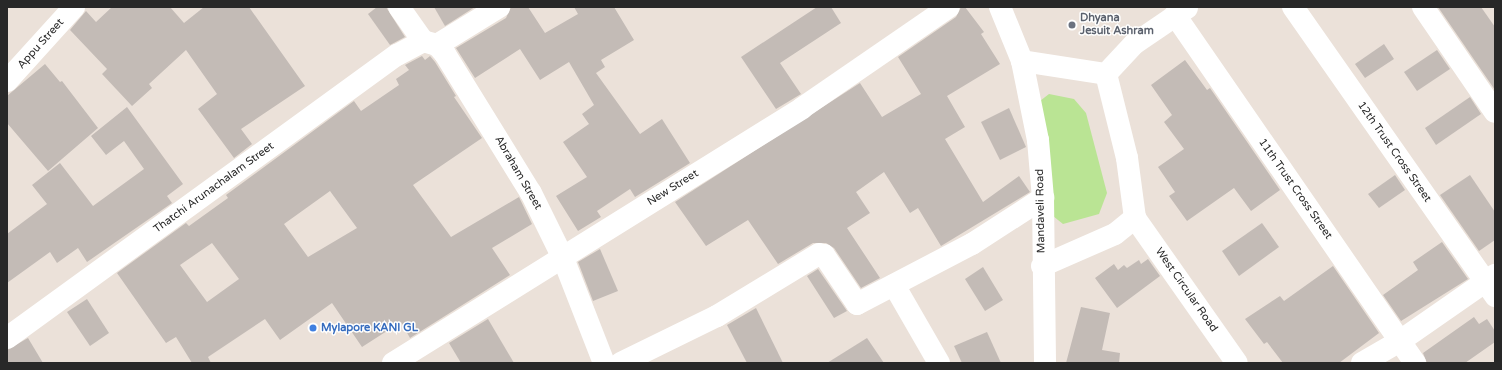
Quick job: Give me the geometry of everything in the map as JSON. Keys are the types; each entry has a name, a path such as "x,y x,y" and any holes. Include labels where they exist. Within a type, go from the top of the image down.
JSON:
{"street":[{"name":"Appu Street","path":"7,81 74,7"},
{"name":"Abraham Street","path":"399,7 430,43 445,54 516,168 563,258 604,363"},
{"name":"Thatchi Arunachalam Street","path":"7,338 397,55 430,43 499,7"},
{"name":"New Street","path":"393,363 802,108 949,7"},
{"name":"Mandaveli Road","path":"1000,7 1022,61 1038,140 1044,198 1042,266 1045,363"},
{"name":"12th Trust Cross Street","path":"1293,7 1492,284"},
{"path":"1423,7 1495,112"},
{"path":"1106,74 1134,44 1181,11"},
{"name":"11th Trust Cross Street","path":"1181,11 1415,363"},
{"path":"1022,61 1106,74"},
{"path":"1042,266 1115,234 1135,218 1127,158 1106,74"},
{"path":"621,363 717,316 819,254 824,255 855,304 972,244 1044,198"},
{"name":"West Circular Road","path":"1135,218 1237,363"},
{"path":"1362,363 1492,284"},
{"path":"894,285 939,363"}],"green space":[{"path":"1049,94 1074,99 1086,113 1107,193 1099,214 1063,224 1053,216 1040,101"}],"building":[{"path":"112,7 170,7 184,23 204,7 249,7 305,86 241,129 252,144 234,158 198,109 217,94 186,50 149,84 152,88 132,106 102,74 107,69 70,30 86,11 96,22"},
{"path":"377,7 386,7 405,37 390,45 368,14"},
{"path":"434,7 475,7 445,26"},
{"path":"511,7 528,7 545,33 578,14 574,7 614,7 634,40 601,60 605,67 596,73 640,134 662,119 690,163 635,197 630,189 597,211 601,217 578,231 556,196 587,177 563,142 589,124 582,114 594,105 569,62 540,80 520,49 475,78 456,48 506,18"},
{"path":"817,7 831,7 841,23 780,63 801,94 776,109 741,57"},
{"path":"961,7 965,7 984,32 981,34 1000,64 947,96 965,127 945,139 983,202 1019,176 1030,192 941,246 918,208 910,213 884,172 856,192 870,213 847,228 880,278 861,288 834,248 826,243 813,243 778,264 748,220 706,246 675,202 860,83 882,117 921,94 898,57 956,17"},
{"path":"1438,7 1481,7 1495,27 1495,90"},
{"path":"1384,44 1394,59 1365,78 1355,64"},
{"path":"1437,50 1450,69 1417,91 1404,72"},
{"path":"422,56 425,60 430,56 456,96 454,97 482,138 413,185 451,237 519,197 532,224 492,248 510,275 410,338 401,322 362,347 332,303 280,340 265,319 208,357 211,363 192,363 176,337 166,343 117,273 186,223 189,226 228,198 226,195 354,101 361,111 399,85 396,79 409,70 405,65","holes":["330,191 357,228 308,257 284,224","212,243 239,279 207,302 180,265"]},
{"path":"1185,60 1207,90 1210,88 1280,190 1251,211 1234,188 1187,221 1169,196 1175,192 1158,167 1184,149 1164,122 1172,115 1151,85"},
{"path":"45,64 60,82 62,81 98,128 48,171 7,123 7,96"},
{"path":"1470,97 1481,114 1436,145 1425,128"},
{"path":"127,107 183,184 167,196 172,203 87,262 78,248 57,263 50,252 7,283 7,234 47,204 32,185 60,163 93,206 144,169 124,141 106,155 91,136"},
{"path":"1009,108 1026,147 1000,160 981,122"},
{"path":"1395,175 1405,190 1379,208 1368,194"},
{"path":"1470,175 1495,212 1495,240 1479,251 1440,195"},
{"path":"1262,223 1279,247 1239,276 1222,251"},
{"path":"1442,242 1468,279 1401,321 1383,295 1418,270 1413,262"},
{"path":"600,249 618,291 593,301 578,262"},
{"path":"1148,259 1160,276 1117,308 1095,278 1114,264 1118,270 1124,265 1127,268 1139,260 1141,264"},
{"path":"1333,266 1379,333 1339,363 1283,363 1267,342 1264,344 1245,319 1280,296 1284,301"},
{"path":"983,267 1003,300 985,311 965,279"},
{"path":"818,269 847,311 834,318 807,276"},
{"path":"87,299 109,333 90,346 67,312"},
{"path":"1081,307 1110,313 1102,350 1120,353 1119,363 1066,363"},
{"path":"756,308 783,363 747,363 727,325"},
{"path":"1474,317 1479,324 1487,319 1495,331 1495,342 1465,363 1427,363 1423,353"},
{"path":"488,319 514,363 461,363 449,343"},
{"path":"987,332 1001,363 962,363 954,346"},
{"path":"28,338 43,363 7,363 7,350"},
{"path":"867,338 884,363 827,363"}],"place":[{"name":"Dhyana Jesuit Ashram","path":"1072,25"},
{"name":"Mylapore KANI GL","path":"313,328"}]}
